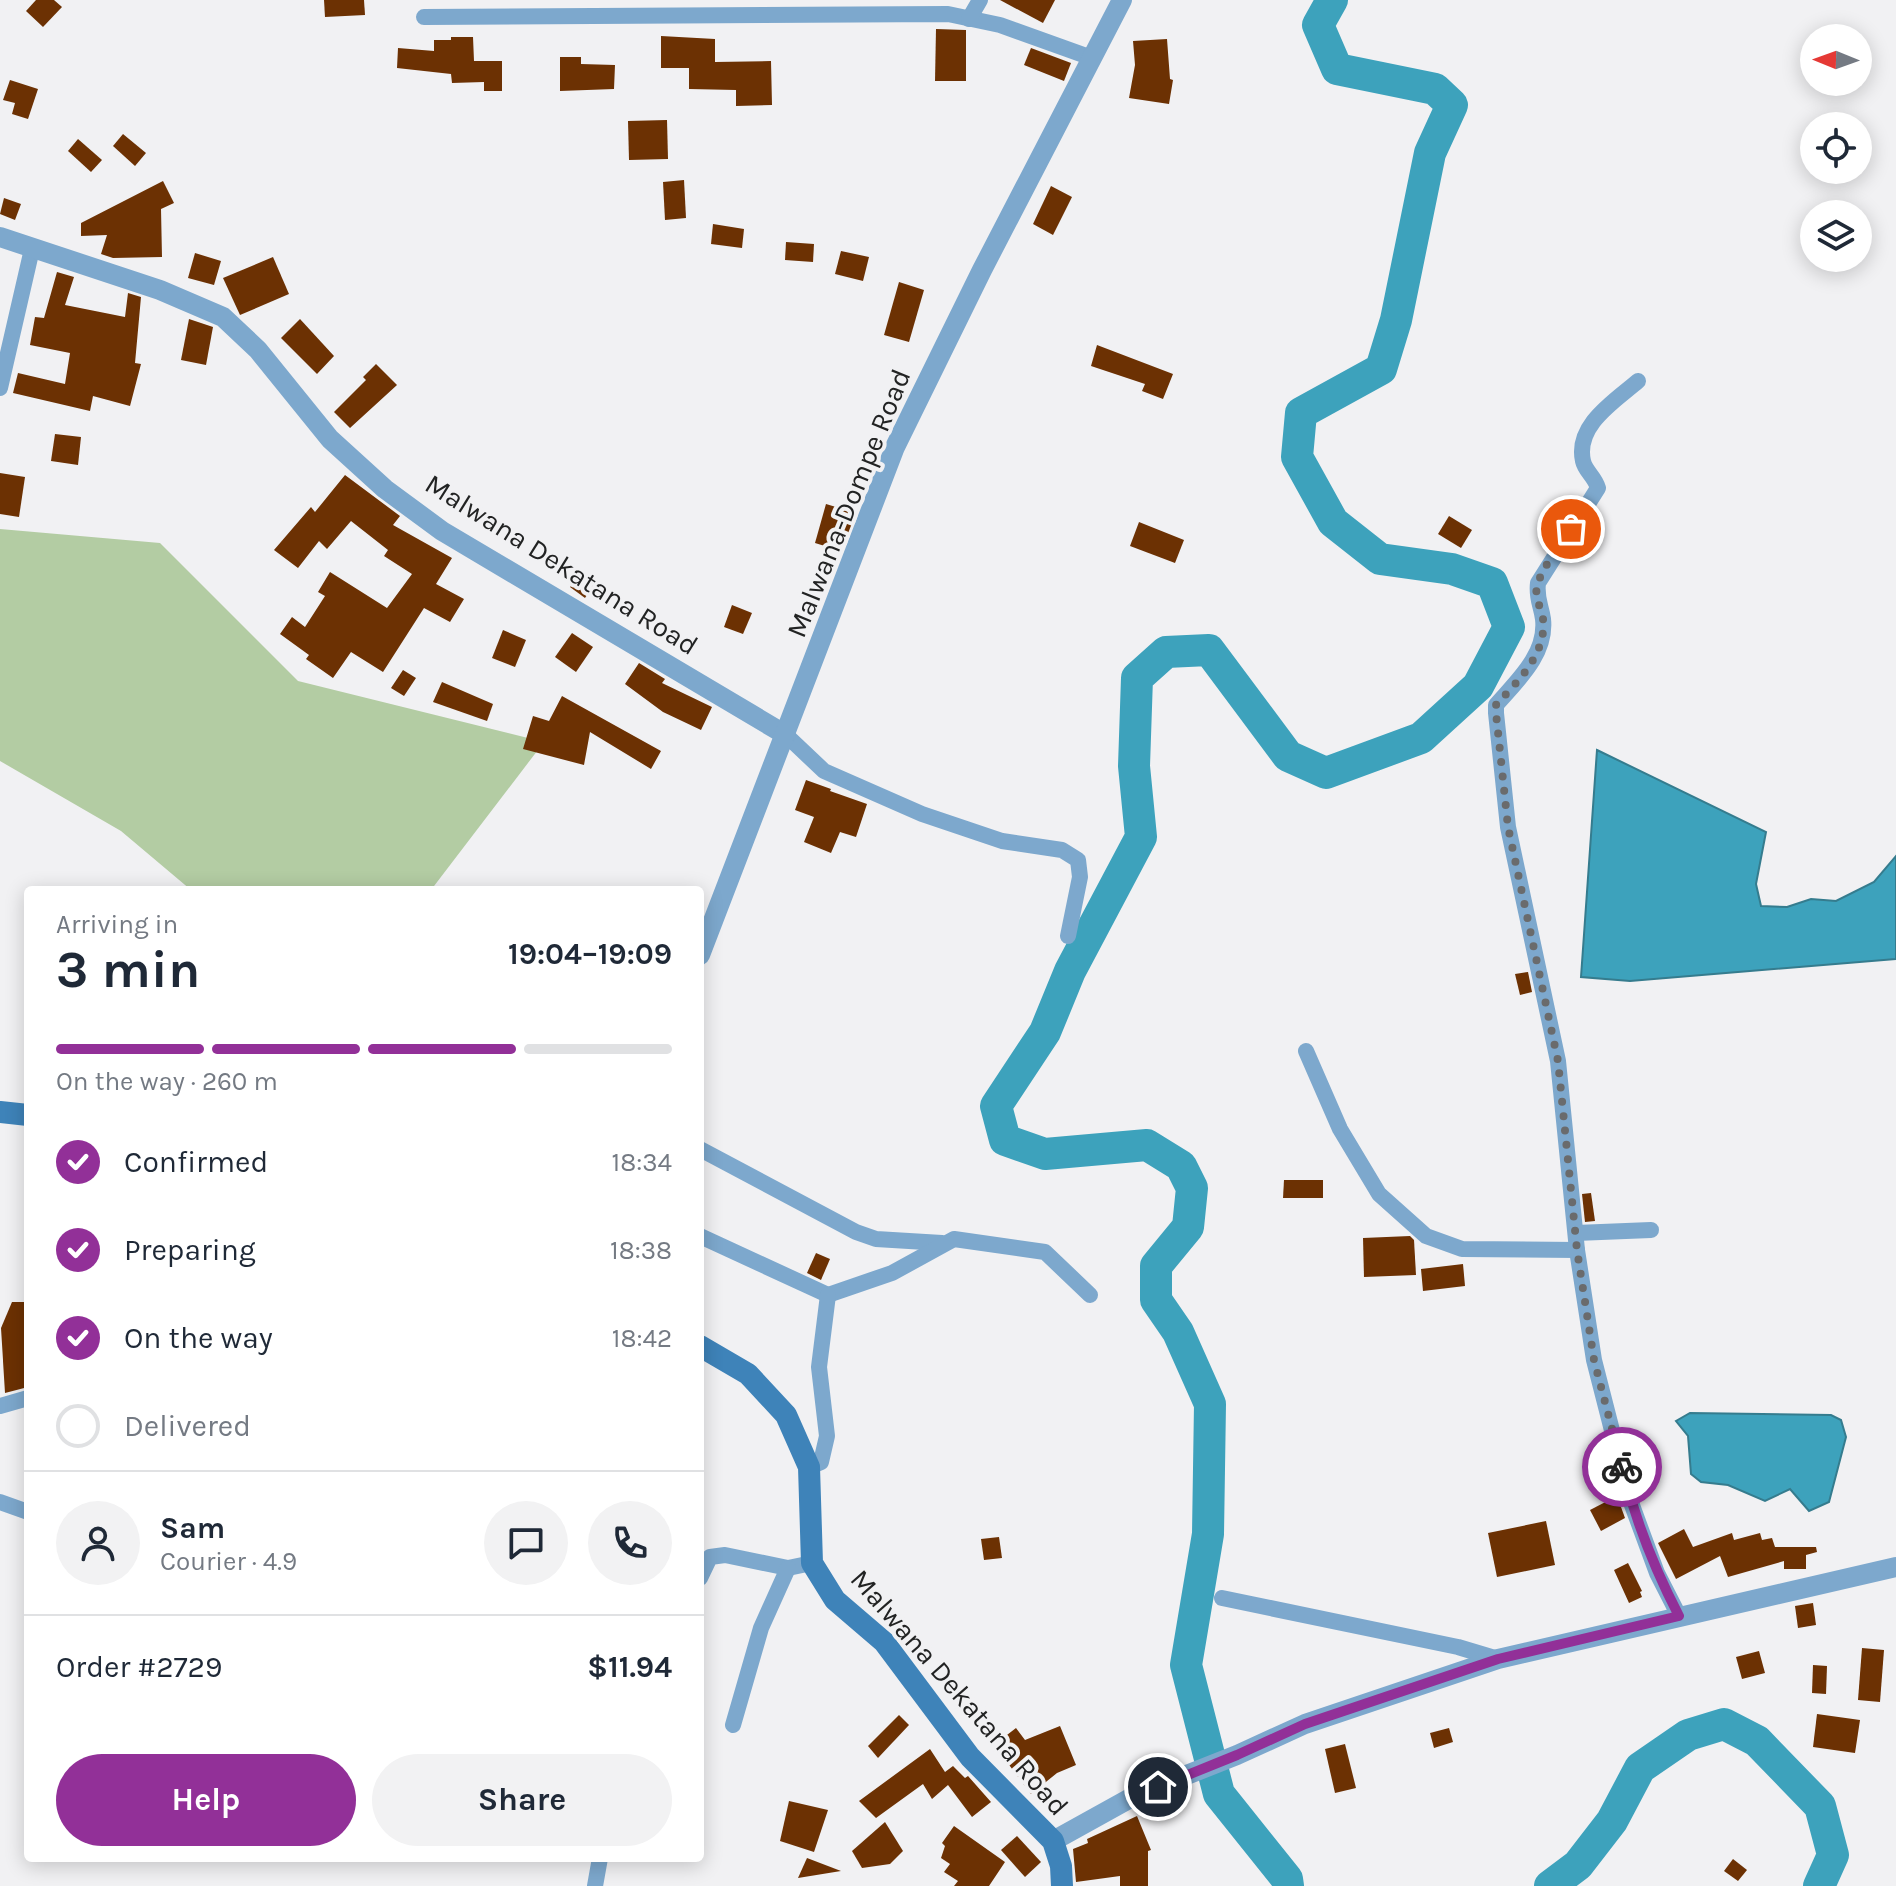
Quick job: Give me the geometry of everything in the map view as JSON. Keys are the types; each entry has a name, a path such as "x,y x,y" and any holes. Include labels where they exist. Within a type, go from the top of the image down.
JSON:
{"main road":[{"path":"0,1112 24,1115"},
{"name":"Malwana Dekatana Road","path":"704,1348 748,1374 786,1415 809,1467 812,1563 835,1600 884,1642 970,1757 1053,1841 1061,1866 1062,1886"}],"street":[{"path":"969,19 980,0"},
{"name":"Malwana-Dompe Road","path":"704,945 895,447 982,270 1122,0"},
{"path":"424,17 625,7 948,14 1000,25 1092,58"},
{"name":"Malwana Dekatana Road","path":"0,237 160,290 223,317 258,350 330,439 385,489 442,531 786,735"},
{"path":"0,388 32,249"},
{"path":"1638,381 1596,417 1584,438 1582,462 1598,488 1538,583 1536,597 1543,620 1538,650 1528,669 1496,705 1496,713 1508,827 1558,1061 1577,1241 1594,1360 1629,1497 1657,1573 1679,1616"},
{"path":"786,735 824,771 922,814 1002,841 1062,850 1078,860 1080,877 1068,936"},
{"path":"1306,1051 1340,1129 1379,1194 1426,1236 1462,1249 1577,1241 1651,1230"},
{"path":"704,1151 856,1232 876,1239 942,1243"},
{"path":"704,1238 828,1295 892,1273 954,1239 1045,1252 1090,1295"},
{"path":"809,1467 821,1462 827,1436 819,1367 828,1295"},
{"path":"0,1406 24,1399"},
{"path":"0,1502 24,1511"},
{"path":"704,1570 710,1557 725,1555 788,1568 812,1563"},
{"path":"1053,1841 1136,1795 1305,1724 1498,1659 1896,1567"},
{"path":"733,1725 761,1628 788,1568"},
{"path":"1222,1598 1458,1647 1498,1659"},
{"path":"595,1886 599,1862"}],"green space":[{"path":"0,529 160,543 298,681 544,742 434,886 186,886 121,831 0,761"}],"water":[{"path":"1597,750 1766,832 1756,884 1761,906 1787,907 1811,899 1836,901 1874,882 1896,856 1896,959 1630,981 1581,977"},
{"path":"1690,1413 1831,1415 1841,1420 1846,1437 1829,1502 1809,1511 1790,1489 1765,1501 1728,1485 1701,1482 1691,1474 1688,1436 1676,1421"}],"building":[{"path":"36,0 54,0 62,7 43,27 26,11"},
{"path":"324,0 364,0 365,15 325,17"},
{"path":"1000,0 1055,0 1043,23"},
{"path":"936,29 966,30 966,81 935,81"},
{"path":"661,36 715,39 715,62 771,61 772,105 736,106 736,90 689,89 689,68 661,68"},
{"path":"451,37 473,37 474,61 502,61 502,91 484,91 484,82 452,83 451,74 397,68 398,48 434,51 434,40 451,40"},
{"path":"1167,39 1170,79 1173,80 1169,104 1129,98 1135,65 1133,41"},
{"path":"1031,48 1071,63 1064,81 1024,65"},
{"path":"560,57 581,57 581,64 615,65 614,89 560,91"},
{"path":"10,80 38,89 28,119 12,114 15,103 3,100"},
{"path":"667,120 668,159 629,160 628,121"},
{"path":"123,134 146,153 135,166 113,146"},
{"path":"78,139 102,160 91,172 68,151"},
{"path":"684,180 686,218 665,220 663,182"},
{"path":"163,181 174,203 161,209 162,257 113,258 101,254 107,235 81,236 81,223"},
{"path":"1051,186 1072,197 1053,235 1033,224"},
{"path":"4,198 21,204 15,220 0,214"},
{"path":"713,224 744,229 742,248 711,244"},
{"path":"786,242 814,244 813,262 785,260"},
{"path":"841,251 869,257 863,281 835,274"},
{"path":"195,253 221,261 214,285 188,278"},
{"path":"273,257 289,294 240,315 223,278"},
{"path":"57,272 74,277 65,305 125,317 128,293 141,297 135,363 141,364 130,406 93,396 90,411 13,393 18,373 65,384 70,353 30,345 35,317 44,318"},
{"path":"899,282 924,290 909,342 884,335"},
{"path":"189,319 213,327 206,365 181,360"},
{"path":"300,319 334,356 317,374 281,338"},
{"path":"1097,345 1173,374 1163,399 1142,391 1145,384 1091,366"},
{"path":"376,364 397,385 350,428 334,412 366,380 363,377"},
{"path":"55,434 81,437 78,465 51,461"},
{"path":"0,473 25,477 19,517 0,514"},
{"path":"345,475 400,516 393,525 452,558 436,584 464,599 450,622 424,608 383,672 351,652 333,678 306,659 309,655 280,634 292,617 305,627 325,596 318,592 330,572 387,608 412,574 384,556 388,550 351,521 327,549 319,541 298,568 274,550 311,507 315,512"},
{"path":"826,504 856,513 841,551 815,543"},
{"path":"1449,516 1472,530 1461,548 1438,534"},
{"path":"1139,522 1184,540 1175,563 1130,546"},
{"path":"582,571 596,581 585,598 570,587"},
{"path":"732,605 752,613 743,634 724,627"},
{"path":"503,630 526,640 515,667 492,658"},
{"path":"572,633 593,647 576,672 555,657"},
{"path":"639,663 665,679 662,683 712,707 701,730 663,712 625,684"},
{"path":"403,670 416,678 404,696 391,688"},
{"path":"442,682 493,704 487,721 433,702"},
{"path":"562,696 661,751 651,769 590,732 584,765 523,749 533,716 549,721"},
{"path":"806,780 867,804 856,837 840,832 831,853 804,842 814,817 795,810"},
{"path":"1528,972 1532,992 1520,995 1515,974"},
{"path":"1284,1180 1323,1180 1323,1198 1283,1198"},
{"path":"1591,1193 1595,1221 1585,1222 1582,1194"},
{"path":"1410,1236 1414,1240 1416,1275 1364,1277 1363,1238"},
{"path":"816,1253 830,1259 821,1280 807,1273"},
{"path":"1463,1264 1465,1286 1423,1291 1421,1269"},
{"path":"12,1302 24,1302 24,1388 5,1393 1,1328"},
{"path":"1617,1496 1625,1518 1601,1531 1590,1510"},
{"path":"1546,1521 1555,1565 1497,1577 1488,1533"},
{"path":"1684,1529 1693,1547 1732,1533 1734,1540 1760,1533 1762,1540 1772,1538 1775,1547 1816,1547 1817,1552 1806,1555 1806,1569 1784,1569 1784,1561 1728,1577 1720,1556 1676,1579 1658,1543"},
{"path":"999,1537 1002,1558 984,1560 981,1539"},
{"path":"1628,1563 1642,1591 1642,1597 1629,1603 1614,1570"},
{"path":"1813,1603 1816,1625 1798,1628 1795,1606"},
{"path":"1862,1648 1884,1650 1880,1702 1858,1700"},
{"path":"1759,1651 1765,1673 1742,1679 1736,1657"},
{"path":"1813,1665 1827,1666 1826,1694 1812,1693"},
{"path":"1817,1714 1860,1720 1855,1753 1813,1747"},
{"path":"899,1715 909,1725 878,1758 868,1746"},
{"path":"1060,1726 1076,1765 1057,1773 1031,1794 994,1745 1016,1728 1025,1740"},
{"path":"1449,1728 1453,1742 1434,1748 1430,1733"},
{"path":"1345,1744 1356,1788 1335,1793 1325,1749"},
{"path":"930,1749 945,1772 953,1766 965,1778 968,1776 991,1802 972,1817 948,1785 932,1799 923,1784 876,1818 859,1801"},
{"path":"789,1801 828,1810 814,1852 780,1841"},
{"path":"1137,1816 1151,1850 1148,1851 1148,1886 1120,1886 1120,1876 1076,1882 1073,1849 1088,1843 1087,1839"},
{"path":"885,1822 903,1851 890,1864 862,1868 852,1851"},
{"path":"954,1826 1005,1862 989,1886 954,1886 958,1881 944,1872 950,1864 941,1858 945,1846 942,1843"},
{"path":"1017,1836 1041,1862 1025,1877 1001,1850"},
{"path":"807,1858 841,1871 798,1878"},
{"path":"1733,1859 1747,1870 1738,1881 1724,1871"}],"waterway":[{"path":"1288,1886 1287,1879 1219,1794 1186,1665 1208,1534 1210,1404 1178,1332 1156,1300 1156,1266 1188,1227 1192,1188 1181,1166 1147,1145 1045,1154 1005,1140 996,1106 1045,1032 1070,971 1141,837 1134,766 1137,678 1166,652 1209,650 1288,756 1326,773 1421,738 1478,686 1509,627 1492,583 1452,569 1380,559 1333,522 1297,457 1301,413 1381,369 1396,320 1430,153 1452,105 1435,89 1337,69 1318,25 1332,0"},
{"path":"1550,1886 1578,1865 1612,1821 1640,1768 1688,1735 1724,1724 1757,1741 1820,1806 1833,1855 1819,1886"}],"way so far":[{"path":"1571,529 1538,583 1536,597 1543,620 1538,650 1528,669 1496,705 1496,713 1508,827 1558,1061 1577,1250 1594,1360 1622,1467"}],"route":[{"path":"1158,1787 1305,1724 1498,1659 1679,1616 1657,1573 1629,1497 1622,1467"}]}
